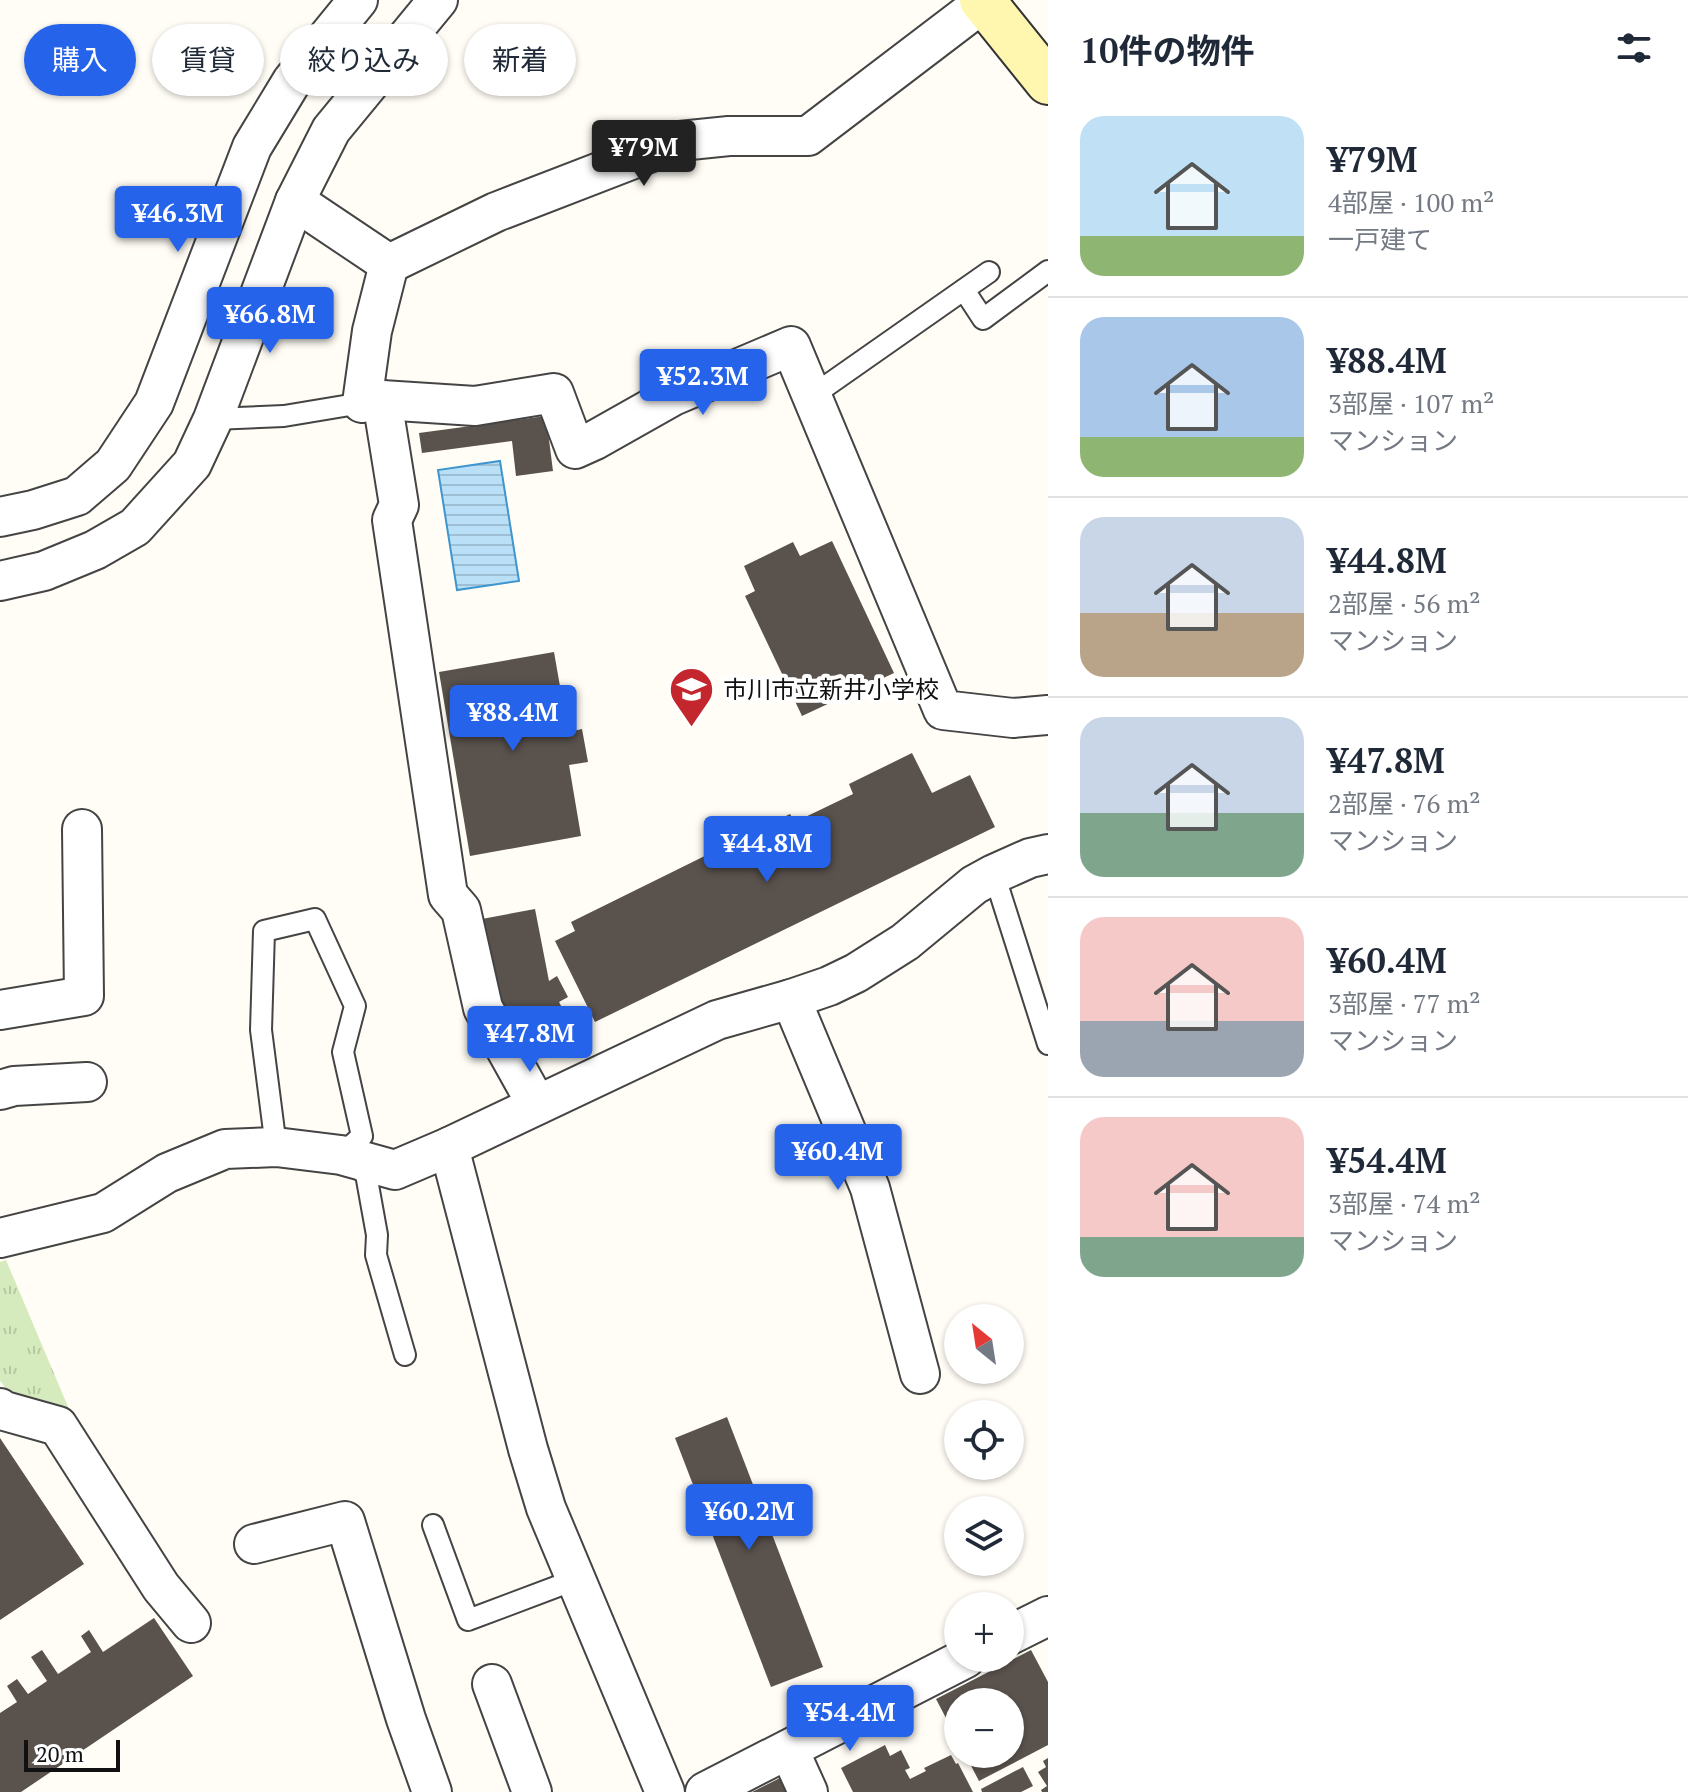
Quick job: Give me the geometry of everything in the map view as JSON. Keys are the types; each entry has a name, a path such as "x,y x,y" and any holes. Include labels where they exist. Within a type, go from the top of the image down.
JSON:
{"street":[{"path":"0,517 77,496 113,465 154,403 252,147 292,81 358,0"},
{"path":"0,581 44,571 95,550 135,527 192,464 213,419 295,201 331,130 438,0"},
{"path":"537,1105 483,1008 461,910 448,895 392,520 399,505 372,402 372,331 389,264 496,212 680,141 729,136 808,136 991,3 1048,82"},
{"path":"295,201 389,264"},
{"path":"372,402 475,406 554,393 575,449 673,396 791,346 943,710 1013,718 1048,715"},
{"path":"0,1010 84,996 82,829"},
{"path":"0,1238 103,1213 167,1173 225,1149 276,1147 341,1155 395,1170 717,1020 791,999 856,973 905,942 974,885 1030,858 1048,854"},
{"path":"791,999 870,1188 920,1374"},
{"path":"0,1090 14,1086 87,1082"},
{"path":"449,1147 546,1508 665,1792"},
{"path":"0,1408 58,1426 161,1587 191,1623"},
{"path":"254,1544 345,1521 406,1719 432,1792"},
{"path":"1024,1628 1048,1616"},
{"path":"705,1792 944,1669"},
{"path":"492,1684 532,1792"},
{"path":"789,1750 808,1792"}],"lane":[{"path":"964,290 983,319 1048,271"},
{"path":"812,396 989,272"},
{"path":"213,419 284,416 372,402"},
{"path":"994,874 1048,1044"},
{"path":"276,1147 261,1030 264,931 315,919 355,1006 343,1052 362,1136 341,1155 366,1174 377,1235 376,1255 405,1355"},
{"path":"433,1525 468,1620 577,1579"}],"green space":[{"path":"6,1260 69,1409 8,1391 0,1381 0,1262"}],"water":[{"path":"500,461 519,581 457,590 438,470"}],"building":[{"path":"546,416 553,471 516,476 512,441 422,453 419,433"},
{"path":"832,541 894,673 802,716 745,596 755,591 744,566 793,542 800,556"},
{"path":"554,652 568,732 582,729 588,762 569,765 581,836 470,856 439,672"},
{"path":"912,753 932,793 970,775 995,827 595,1022 555,941 575,931 571,922 790,814 795,822 853,794 849,784"},
{"path":"535,909 549,981 557,976 568,997 559,1002 575,1032 528,1057 498,1002 482,919"},
{"path":"727,1417 823,1667 771,1687 675,1438"},
{"path":"0,1438 84,1564 0,1620"},
{"path":"154,1618 193,1676 21,1792 0,1792 0,1713 17,1702 7,1686 17,1679 28,1694 47,1681 31,1657 42,1650 58,1674 91,1652 81,1636 89,1630 103,1652"},
{"path":"1031,1650 1048,1682 1048,1745 1024,1758 1024,1688 957,1688 988,1672 1024,1672 1024,1654"},
{"path":"944,1695 944,1714 936,1699"},
{"path":"885,1745 890,1756 901,1750 910,1768 905,1770 910,1779 944,1758 944,1768 961,1768 973,1792 853,1792 841,1768"},
{"path":"1048,1758 1048,1792 1042,1792 1047,1786 1038,1772 1046,1767 1043,1761"},
{"path":"972,1768 1004,1768 979,1781"},
{"path":"1021,1768 1033,1786 1021,1792 982,1792 981,1789"},
{"path":"780,1778 787,1792 752,1792"}],"place":[{"name":"市川市立新井小学校","path":"692,729"}]}
